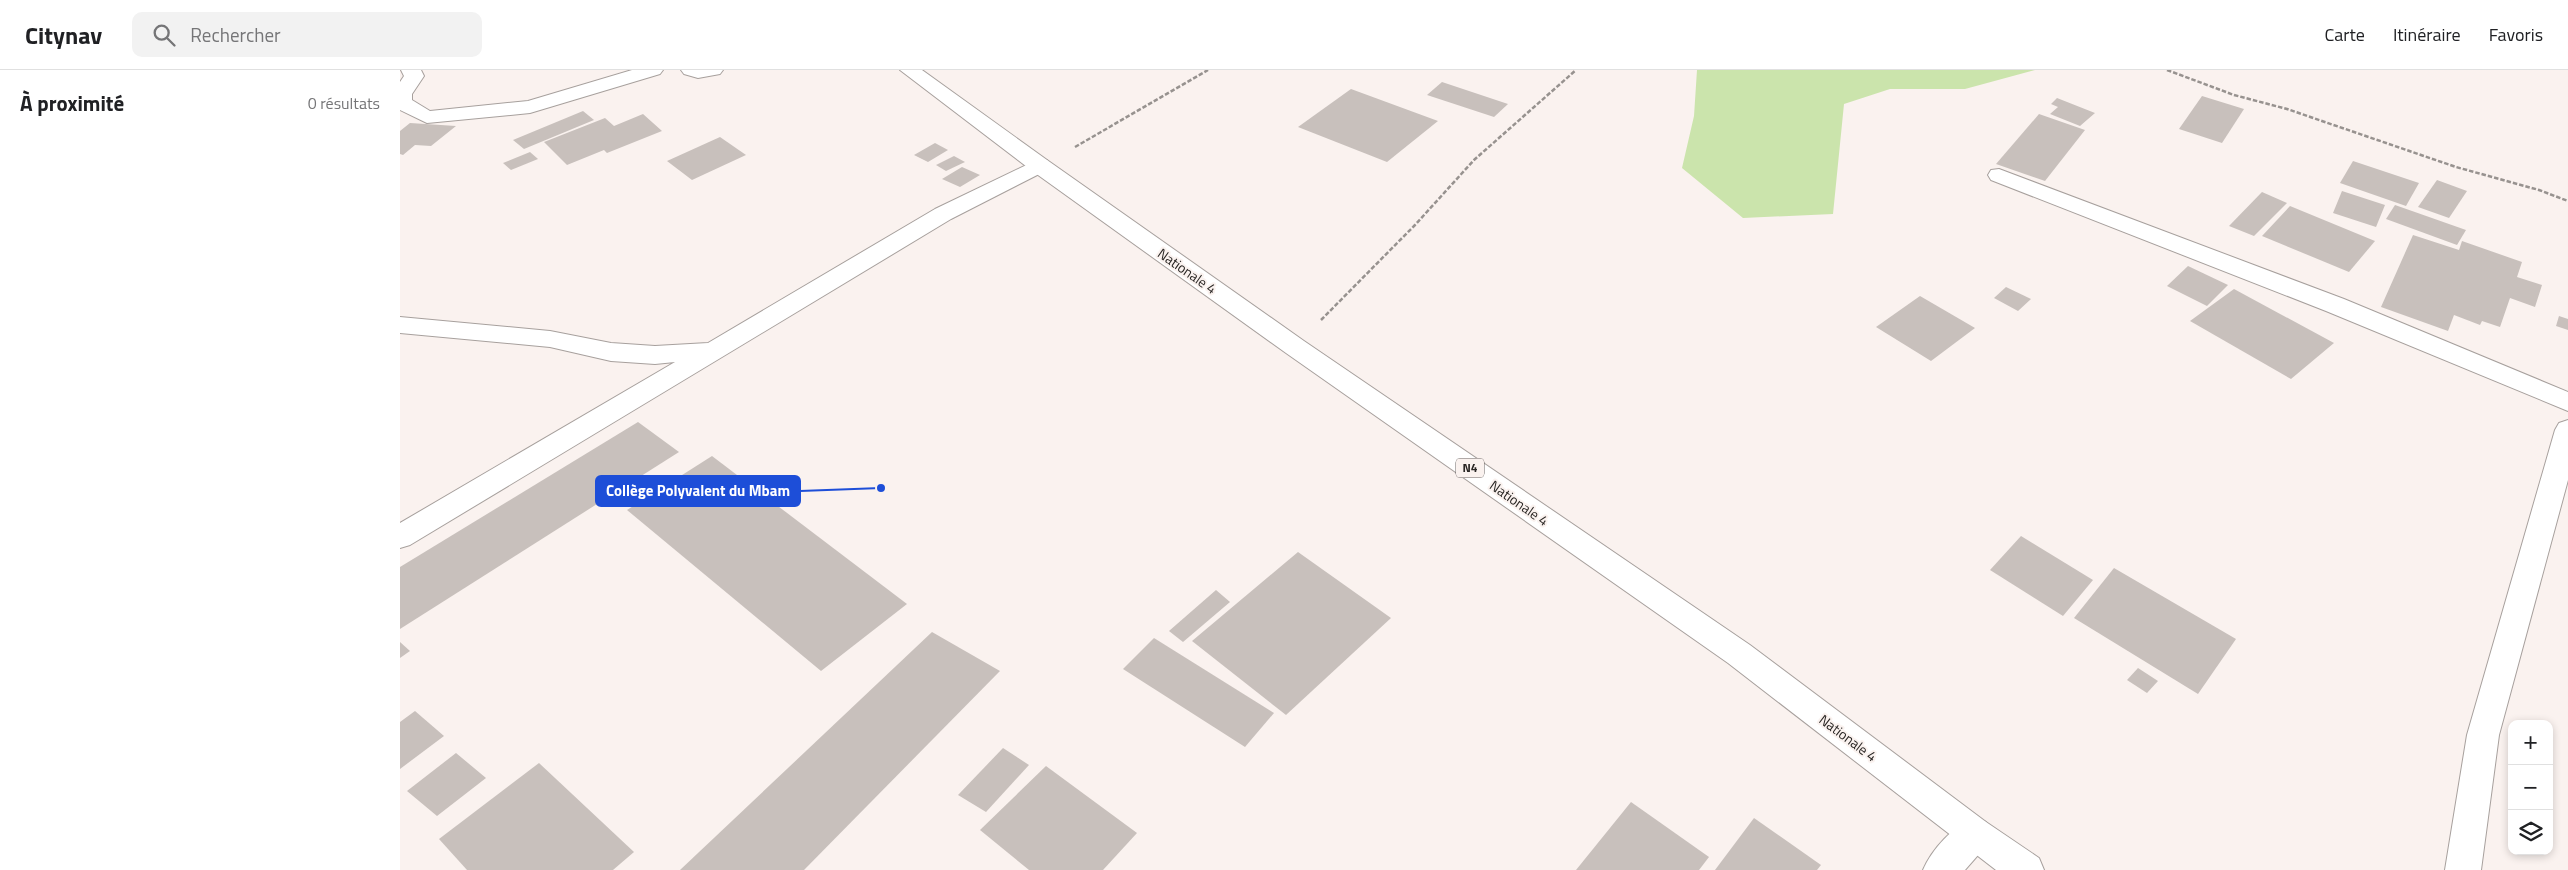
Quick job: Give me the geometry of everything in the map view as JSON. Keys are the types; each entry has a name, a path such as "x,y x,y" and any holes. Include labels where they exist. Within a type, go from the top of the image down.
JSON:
{"main road":[{"path":"400,70 405,70"},
{"path":"411,70 414,76 402,94 402,103 427,117 530,107 653,70"},
{"path":"691,70 698,72 714,70"},
{"name":"Nationale 4","path":"910,70 1039,165 1295,348 1739,654 1974,834 2026,870"},
{"path":"400,537 942,214 1039,165"},
{"path":"1999,175 2335,306 2568,402"},
{"path":"400,325 550,339 612,352 655,355 713,350"},
{"path":"2463,870 2483,734 2568,430"},
{"path":"1941,870 1974,834"}],"path":[{"path":"1039,165 1098,135 1152,101 1208,70"},
{"path":"1295,348 1474,160 1576,70"},
{"path":"2167,70 2234,95 2287,109 2456,167 2539,190 2568,201"}],"green space":[{"path":"1697,70 2035,70 1965,89 1890,89 1844,104 1833,214 1743,218 1682,168 1694,116"}],"building":[{"path":"1442,82 1508,104 1494,117 1427,95"},
{"path":"1351,89 1438,121 1387,162 1298,127"},
{"path":"2202,96 2244,109 2222,143 2179,129"},
{"path":"2057,98 2095,113 2080,126 2050,114 2058,107 2051,104"},
{"path":"583,111 594,120 524,149 513,140"},
{"path":"643,114 662,131 607,153 604,150 567,165 544,142 605,118 614,126"},
{"path":"2039,114 2085,130 2045,181 1996,164"},
{"path":"410,123 456,126 431,146 415,145 403,155 400,154 400,131"},
{"path":"720,137 746,155 692,180 667,161"},
{"path":"935,143 948,150 928,162 914,155"},
{"path":"530,152 538,159 511,170 503,163"},
{"path":"954,156 965,162 946,171 936,165"},
{"path":"2353,161 2419,183 2406,206 2340,183"},
{"path":"962,167 980,175 960,187 942,179"},
{"path":"2437,180 2467,191 2449,218 2418,207"},
{"path":"2342,191 2385,205 2376,227 2333,213"},
{"path":"2262,192 2287,203 2254,236 2229,226"},
{"path":"2395,205 2466,230 2457,245 2386,219"},
{"path":"2290,206 2375,241 2349,272 2262,236"},
{"path":"2413,235 2459,250 2462,241 2522,262 2517,277 2542,285 2535,307 2510,298 2500,327 2482,321 2480,325 2454,315 2448,331 2381,307"},
{"path":"2188,266 2228,285 2207,306 2167,286"},
{"path":"2006,287 2031,299 2018,311 1994,298"},
{"path":"2234,289 2334,343 2291,379 2190,321"},
{"path":"1920,296 1975,328 1931,361 1876,327"},
{"path":"2559,316 2568,319 2568,330 2556,326"},
{"path":"638,422 679,452 400,629 400,567"},
{"path":"712,456 907,604 821,671 627,510"},
{"path":"2021,536 2093,580 2063,616 1990,570"},
{"path":"1298,552 1391,618 1286,715 1192,641"},
{"path":"2114,568 2236,639 2198,694 2074,618"},
{"path":"1216,590 1230,602 1183,642 1169,631"},
{"path":"932,632 1000,671 804,870 680,870"},
{"path":"1154,638 1274,713 1245,747 1123,669"},
{"path":"400,642 410,651 400,658"},
{"path":"2138,668 2158,681 2147,693 2127,680"},
{"path":"415,711 444,736 400,769 400,722"},
{"path":"1003,748 1029,765 986,812 958,795"},
{"path":"456,753 486,778 437,816 407,791"},
{"path":"539,763 634,852 613,870 467,870 439,839"},
{"path":"1046,766 1137,833 1103,870 1029,870 980,830"},
{"path":"1631,802 1709,857 1699,870 1576,870"},
{"path":"1754,818 1821,865 1817,870 1715,870"}],"place":[{"name":"Collège Polyvalent du Mbam","path":"881,488"}]}
